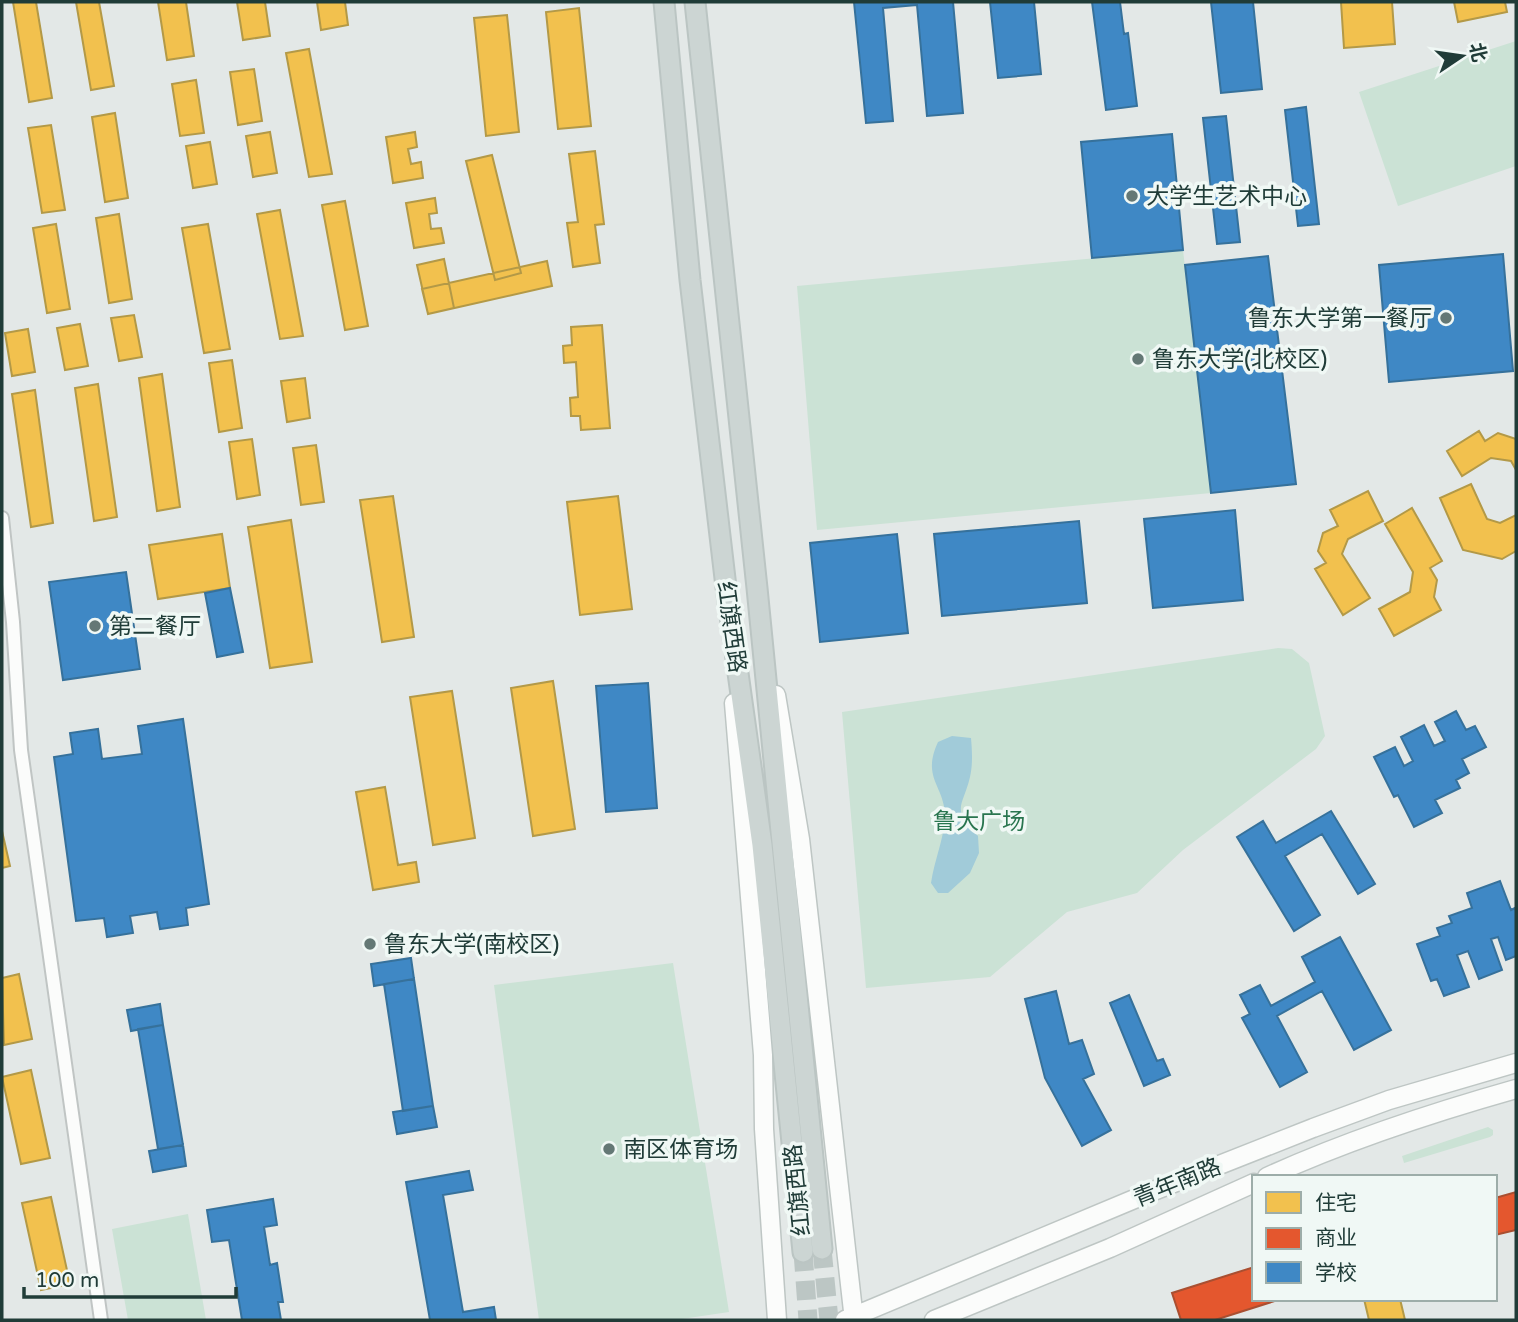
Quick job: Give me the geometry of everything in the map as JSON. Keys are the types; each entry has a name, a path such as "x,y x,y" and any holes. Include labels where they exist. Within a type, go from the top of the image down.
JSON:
{"main road":[{"name":"红旗西路","path":"664,2 690,280 726,587 762,845 813,1251 757,588 695,2"},
{"path":"726,587 744,844 763,1055 764,1129 777,1320"},
{"path":"757,588 800,839 851,1319"},
{"name":"青年南路","path":"851,1319 1156,1190 1313,1128 1389,1100 1516,1063"},
{"path":"1271,1175 1319,1153 1383,1130 1516,1089"},
{"name":"青年南路","path":"934,1320 1110,1248 1252,1184"}],"street":[{"path":"2,518 13,622 21,750 102,1320"}],"green space":[{"path":"1516,41 1516,166 1398,206 1359,92"},
{"path":"1183,250 1211,493 817,530 797,286"},
{"name":"鲁大广场","path":"1278,648 1292,649 1309,663 1325,736 1316,749 1183,850 1137,893 1067,912 990,977 866,988 842,712"},
{"name":"南区体育场","path":"673,963 729,1312 675,1320 539,1320 494,985"},
{"path":"1488,1127 1493,1130 1490,1137 1404,1163 1402,1156"},
{"path":"188,1214 206,1320 128,1320 112,1229"}],"water":[{"path":"952,736 971,738 971,772 961,813 978,836 979,853 970,873 948,893 938,893 931,883 945,817 932,765 938,742"}],"building: 住宅":[{"path":"13,2 36,2 52,98 29,102"},
{"path":"76,2 99,2 114,86 91,90"},
{"path":"158,2 186,2 194,56 167,60"},
{"path":"237,2 265,2 270,36 243,40"},
{"path":"317,2 345,2 348,25 321,30"},
{"path":"1341,2 1392,2 1395,44 1344,48"},
{"path":"1454,2 1505,2 1507,12 1458,22"},
{"path":"579,8 591,126 558,129 546,12"},
{"path":"507,15 519,132 486,136 474,18"},
{"path":"309,49 332,174 309,177 286,53"},
{"path":"254,69 262,121 238,125 230,72"},
{"path":"196,80 204,133 180,136 172,84"},
{"path":"115,113 128,198 105,202 92,117"},
{"path":"51,125 65,210 42,213 28,128"},
{"path":"270,132 277,173 253,177 246,136"},
{"path":"415,132 417,147 408,149 411,164 421,162 423,178 393,183 386,137"},
{"path":"210,142 217,184 193,188 186,146"},
{"path":"595,151 604,224 595,225 600,263 573,267 567,223 578,222 569,154"},
{"path":"492,155 521,273 495,280 466,161"},
{"path":"435,198 437,213 429,214 431,229 441,228 444,243 414,248 406,203"},
{"path":"345,201 368,326 345,330 322,205"},
{"path":"280,210 303,336 280,339 257,214"},
{"path":"119,214 132,299 109,303 96,218"},
{"path":"56,224 70,309 47,313 33,228"},
{"path":"208,224 230,349 204,353 182,228"},
{"path":"444,259 454,308 428,314 417,265"},
{"path":"547,261 552,286 428,314 422,289"},
{"path":"134,315 142,357 119,361 111,318"},
{"path":"80,324 88,366 65,370 57,328"},
{"path":"602,325 610,428 581,430 580,416 571,416 570,398 578,397 576,362 564,363 563,346 572,345 571,327"},
{"path":"28,329 35,372 12,376 5,333"},
{"path":"232,360 242,428 219,432 209,363"},
{"path":"162,374 180,507 157,511 139,378"},
{"path":"305,378 310,418 287,422 281,381"},
{"path":"98,384 117,517 94,521 75,388"},
{"path":"35,390 53,523 31,527 12,394"},
{"path":"1479,431 1485,441 1498,433 1516,439 1516,470 1511,461 1491,458 1462,476 1447,451"},
{"path":"252,439 260,495 237,499 229,442"},
{"path":"316,445 324,502 301,505 293,448"},
{"path":"1471,484 1487,519 1500,523 1516,515 1516,551 1502,559 1463,550 1440,498"},
{"path":"1368,491 1383,521 1348,539 1342,554 1370,598 1343,615 1315,569 1326,563 1318,551 1323,533 1338,526 1330,510"},
{"path":"393,496 414,637 382,642 360,500"},
{"path":"618,496 632,609 580,615 567,502"},
{"path":"1412,508 1442,561 1430,568 1437,580 1434,597 1441,610 1394,636 1379,609 1410,592 1413,572 1385,524"},
{"path":"291,520 312,662 270,668 248,527"},
{"path":"222,534 230,588 158,599 149,545"},
{"path":"553,681 575,829 533,836 511,688"},
{"path":"452,691 475,838 433,845 410,697"},
{"path":"385,787 398,865 416,862 419,882 373,890 356,792"},
{"path":"2,831 10,866 2,868"},
{"path":"19,974 32,1039 4,1045 2,978"},
{"path":"31,1070 50,1158 21,1164 2,1077"},
{"path":"51,1197 70,1284 41,1290 22,1203"},
{"path":"1364,1301 1400,1301 1405,1320 1369,1320"}],"building: 商业":[{"path":"1516,1192 1516,1230 1497,1235 1497,1197"},
{"path":"1252,1268 1252,1301 1275,1301 1215,1320 1181,1320 1172,1293"}],"building: 学校":[{"path":"854,2 953,2 963,113 927,116 917,5 883,8 893,121 866,123"},
{"path":"990,2 1034,2 1041,74 998,78"},
{"path":"1092,2 1120,2 1124,34 1128,33 1137,106 1106,110"},
{"path":"1211,2 1253,2 1262,89 1221,93"},
{"path":"1306,107 1319,224 1298,226 1285,110"},
{"path":"1226,116 1240,242 1217,244 1203,118"},
{"name":"大学生艺术中心","path":"1172,134 1183,250 1092,258 1081,142"},
{"name":"鲁东大学第一餐厅","path":"1503,254 1513,371 1389,382 1379,265"},
{"path":"1268,256 1296,484 1211,493 1185,265"},
{"path":"1235,510 1243,600 1153,608 1144,519"},
{"path":"1079,521 1087,603 942,616 934,534"},
{"path":"897,534 908,633 820,642 810,543"},
{"name":"第二餐厅","path":"126,572 140,669 63,680 49,582"},
{"path":"230,588 243,652 217,657 205,593"},
{"path":"648,683 657,808 606,812 596,686"},
{"path":"1456,711 1466,730 1475,726 1486,747 1462,759 1469,773 1456,780 1460,788 1435,800 1442,813 1414,827 1398,795 1394,797 1374,757 1395,747 1404,766 1413,761 1401,737 1424,725 1434,746 1445,741 1435,722"},
{"path":"183,719 209,904 186,908 188,925 160,929 157,912 130,916 133,933 107,937 104,918 76,921 54,757 73,754 70,733 98,729 102,759 142,754 138,726"},
{"path":"1331,811 1375,884 1358,894 1322,834 1285,856 1320,915 1294,931 1237,837 1263,821 1276,843"},
{"path":"1500,881 1511,910 1515,908 1516,911 1516,956 1506,960 1498,937 1491,939 1502,970 1479,979 1468,951 1457,955 1469,987 1444,996 1437,979 1431,981 1417,944 1440,936 1437,928 1452,923 1449,916 1472,908 1467,893"},
{"path":"1340,937 1391,1030 1354,1050 1322,991 1277,1016 1307,1072 1280,1087 1242,1018 1250,1014 1240,995 1260,985 1271,1006 1315,982 1302,957"},
{"path":"411,958 414,979 374,986 371,964"},
{"path":"414,979 433,1106 403,1111 384,984"},
{"path":"1056,991 1069,1044 1082,1040 1094,1074 1083,1079 1111,1130 1082,1146 1045,1078 1025,999"},
{"path":"1129,995 1157,1061 1163,1059 1170,1075 1144,1086 1110,1003"},
{"path":"160,1004 163,1025 131,1031 127,1010"},
{"path":"163,1025 183,1145 158,1149 138,1029"},
{"path":"433,1106 437,1127 397,1134 393,1112"},
{"path":"183,1145 186,1166 153,1172 149,1151"},
{"path":"469,1171 473,1190 443,1195 463,1312 494,1307 496,1320 430,1320 406,1182"},
{"path":"273,1199 277,1225 264,1227 270,1265 277,1263 283,1302 278,1302 281,1320 242,1320 229,1240 212,1242 207,1210"}],"tunnel":[{"path":"822,1249 829,1320"},
{"path":"803,1252 808,1320"}],"place":[{"name":"大学生艺术中心","path":"1132,196"},
{"name":"鲁东大学第一餐厅","path":"1446,318"},
{"name":"鲁东大学(北校区)","path":"1138,359"},
{"name":"第二餐厅","path":"95,626"},
{"name":"鲁东大学(南校区)","path":"370,944"},
{"name":"南区体育场","path":"609,1149"}]}
